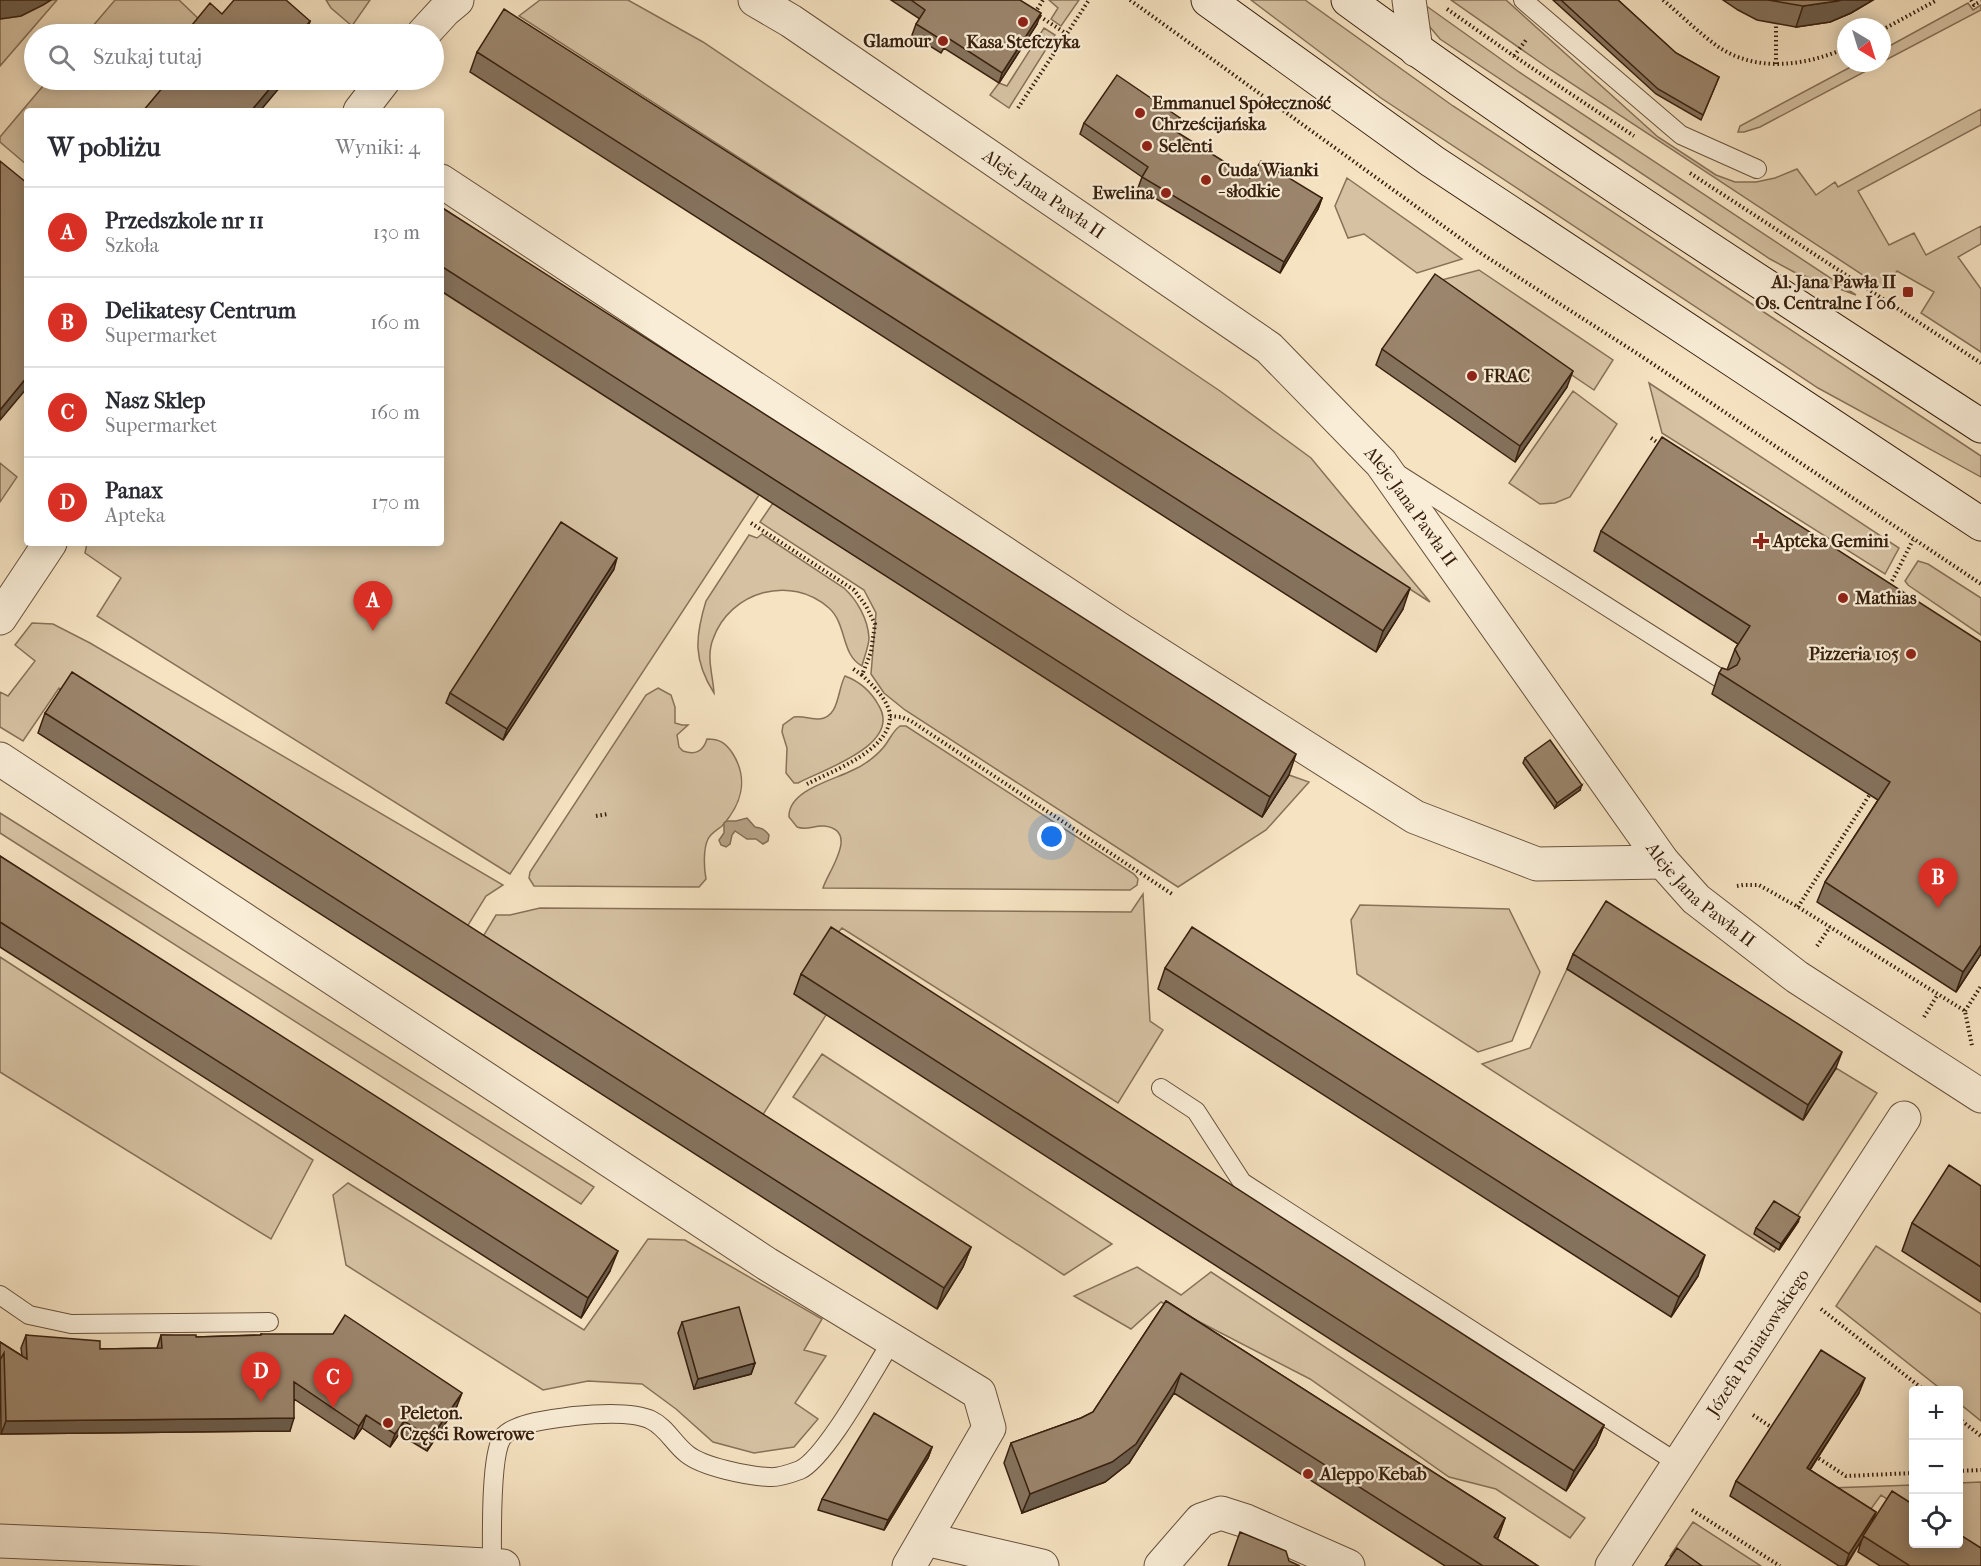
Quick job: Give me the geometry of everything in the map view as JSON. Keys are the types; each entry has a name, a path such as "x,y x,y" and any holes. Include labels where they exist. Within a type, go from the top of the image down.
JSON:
{"street":[{"path":"432,24 457,0"},
{"name":"Aleje Jana Pawła II","path":"755,0 792,21 1269,348 1381,464 1663,862 1696,899 1797,976 1981,1096"},
{"path":"1208,0 1432,161 1981,525"},
{"path":"1348,0 1416,50 1637,201 1981,426"},
{"path":"1409,0 1416,50"},
{"path":"362,108 376,90"},
{"path":"444,183 1119,629 1415,817 1537,864 1663,862"},
{"path":"0,618 48,546"},
{"path":"0,759 767,1264 980,1393 989,1428 917,1552 1042,1566"},
{"name":"Józefa Poniatowskiego","path":"1612,1566 1904,1118"},
{"path":"1161,1566 1201,1520 1221,1513 1246,1521 1348,1566"},
{"path":"14,1542 215,1558 496,1566"}],"lane":[{"path":"1522,0 1681,135 1757,169"},
{"path":"1381,464 1721,679"},
{"path":"1161,1088 1196,1111 1242,1182 1679,1464"},
{"path":"0,1295 29,1315 71,1324 269,1322"},
{"path":"496,1566 492,1513 497,1457 502,1438 521,1424 576,1416 627,1414 650,1420 670,1435 687,1454 708,1466 772,1478 802,1469 826,1447 892,1341"}],"path":[{"path":"1035,13 1043,0"},
{"path":"1018,108 1089,0"},
{"path":"1130,0 1482,254 1638,354 1981,584"},
{"path":"1663,0 1717,46 1735,56 1776,64 1809,61 1837,51"},
{"path":"1891,25 1937,0"},
{"path":"1971,0 1974,5 1981,1"},
{"path":"1443,6 1640,140"},
{"path":"1027,9 1067,34"},
{"path":"1776,24 1776,64"},
{"path":"1689,172 1981,363"},
{"path":"1651,438 1664,447"},
{"path":"750,523 854,590 866,606 876,624 871,652 862,675"},
{"path":"1880,579 1890,585 1913,540"},
{"path":"807,784 864,755 879,742 890,716 885,702 862,675 852,668"},
{"path":"890,716 911,721 1172,894"},
{"path":"1798,907 1876,784"},
{"path":"596,816 608,813"},
{"path":"1743,885 1759,885 1798,907 1965,1011"},
{"path":"1973,1052 1965,1011 1981,986"},
{"path":"1821,1309 1919,1386"},
{"path":"1753,1415 1781,1433"},
{"path":"1963,1421 1981,1436"},
{"path":"1809,1452 1846,1476 1909,1473"},
{"path":"1963,1471 1981,1470"},
{"path":"1691,1509 1779,1566"}],"shaded area":[{"path":"51,0 57,0 36,24 24,24 24,38 0,66 0,19 21,16"},
{"path":"115,0 179,0 203,23 202,24 95,24"},
{"path":"326,0 370,0 353,24 350,24 331,8"},
{"path":"540,0 628,0 703,42 1220,391 1311,458 1430,602 519,16"},
{"path":"1049,0 1079,0 1061,26 1051,19 1058,8"},
{"path":"1251,0 1305,0 1453,106 1981,456 1981,477 1818,388 1381,98"},
{"path":"1451,0 1506,0 1658,137 1716,175 1735,182 1756,182 1775,178 1797,169 1816,195 1835,182 1838,187 1981,109 1981,125 1858,191 1889,245 1914,233 1926,255 1981,226 1981,244 1958,257 1981,289 1981,352 1921,313 1934,292 1897,271 1884,289 1551,70"},
{"path":"1968,3 1973,10 1981,5 1981,10 1891,57 1891,45"},
{"path":"1425,5 1519,72 1856,295 1794,272 1770,259 1440,39 1429,26"},
{"path":"1044,28 1055,35 1009,108 990,95 999,83 1007,86"},
{"path":"1841,72 1864,72 1760,127 1738,132 1740,126"},
{"path":"40,90 170,90 155,108 24,108"},
{"path":"24,108 24,162 0,142 0,137"},
{"path":"1347,178 1462,259 1417,273 1364,234 1348,238 1335,206"},
{"path":"1479,270 1613,360 1594,390 1434,282"},
{"path":"444,293 759,495 510,874 97,616 121,578 85,553 86,546 444,546"},
{"path":"1649,383 1899,548 1885,574 1662,433"},
{"path":"1573,391 1617,424 1570,497 1555,503 1540,504 1509,483"},
{"path":"0,463 17,477 0,502"},
{"path":"773,503 1262,817 1289,775 1309,782 1266,830 1178,887 905,710 884,693 871,674 876,613 864,590 760,522"},
{"path":"762,534 844,588 853,598 861,610 868,631 869,641 862,666 851,655 839,622 829,608 814,598 797,592 780,590 763,593 747,599 721,622 711,646 710,659 714,693 702,670 698,648 698,637 706,601 749,535 757,538"},
{"path":"1918,561 1928,564 1981,598 1981,635 1908,585 1905,581"},
{"path":"32,623 53,624 90,643 503,885 486,896 457,943 59,688 23,741 0,727 0,692 8,696 35,661 15,645"},
{"path":"845,676 869,691 879,706 883,720 879,733 870,744 856,754 824,771 794,783 786,773 787,748 782,732 783,725 794,717 819,719 826,717 837,702"},
{"path":"658,688 671,695 675,707 675,723 688,725 677,735 679,747 691,753 701,750 707,739 719,741 725,744 733,754 741,773 741,792 734,810 706,843 704,859 706,879 699,887 534,886 529,878 530,872 646,695"},
{"path":"900,726 906,726 1134,874 1138,879 1137,885 1130,890 823,888 839,853 840,835 835,829 824,826 797,827 789,817 791,808 804,793 858,768 871,759"},
{"path":"0,813 594,1187 581,1204 0,833"},
{"path":"747,818 755,827 763,829 769,835 768,841 763,844 756,839 747,839 735,831 730,844 726,847 721,845 719,840 724,833 724,823"},
{"path":"1143,894 1150,1021 1163,1030 1118,1103 842,928 824,948 794,994 826,1015 752,1132 473,953 496,915 510,915 540,908 1131,912"},
{"path":"1360,905 1509,909 1540,972 1512,1041 1478,1052 1357,974 1351,920"},
{"path":"0,957 313,1160 271,1239 0,1072"},
{"path":"1567,969 1802,1120 1836,1068 1877,1093 1774,1252 1482,1064 1530,1048"},
{"path":"822,1054 1112,1244 1064,1275 793,1097"},
{"path":"348,1183 584,1330 648,1239 685,1240 822,1319 804,1350 826,1356 795,1403 818,1419 794,1447 754,1453 713,1442 676,1409 642,1384 588,1381 543,1390 346,1265 333,1195"},
{"path":"1876,1246 1981,1314 1981,1421 1963,1406 1963,1386 1937,1386 1836,1306"},
{"path":"1137,1267 1181,1295 1211,1272 1585,1518 1570,1538 1496,1489 1449,1477 1310,1379 1161,1302 1131,1329 1074,1296"},
{"path":"1981,1482 1981,1559 1963,1547 1963,1483"},
{"path":"1909,1485 1909,1513 1881,1495 1868,1513 1831,1488"},
{"path":"1693,1522 1761,1566 1685,1566 1670,1556"}],"building":[{"path":"234,0 286,0 310,21 308,24 193,24 210,3 222,14"},
{"path":"911,0 1020,0 1041,13 1002,73 948,38 945,42 916,24 925,10"},
{"path":"1561,0 1618,0 1676,53 1719,77 1703,115 1658,89"},
{"path":"1768,0 1841,0 1803,6"},
{"path":"504,9 1410,588 1383,631 477,52"},
{"path":"1117,75 1180,118 1172,129 1250,178 1261,161 1322,198 1284,262 1142,177 1148,167 1084,123"},
{"path":"161,90 269,90 254,108 146,108"},
{"path":"0,161 24,181 24,381 0,410"},
{"path":"444,209 1296,754 1270,797 444,268"},
{"name":"FRAC","path":"1435,274 1573,371 1520,446 1382,349"},
{"path":"1662,437 1981,642 1981,945 1963,972 1825,882 1890,782 1719,673 1722,668 1728,670 1737,665 1740,659 1735,649 1750,626 1601,531"},
{"path":"561,522 617,558 507,729 450,693"},
{"path":"72,672 971,1247 944,1288 45,713"},
{"path":"1550,740 1582,785 1557,803 1525,758"},
{"path":"0,856 618,1251 588,1298 0,922"},
{"path":"1606,901 1842,1052 1808,1105 1573,954"},
{"path":"831,927 1604,1425 1574,1471 801,974"},
{"path":"1192,927 1705,1255 1679,1297 1165,968"},
{"path":"1949,1165 1981,1186 1981,1267 1912,1223"},
{"path":"1774,1201 1800,1217 1781,1244 1756,1228"},
{"path":"1166,1301 1505,1518 1494,1537 1538,1566 1483,1566 1181,1373 1136,1444 1112,1462 1030,1494 1011,1443 1093,1412"},
{"path":"739,1307 755,1363 698,1379 682,1322"},
{"path":"345,1315 462,1393 431,1438 404,1421 395,1434 366,1415 359,1426 294,1382 294,1418 6,1421 4,1353 0,1360 0,1342 27,1359 26,1335 100,1341 100,1349 162,1348 161,1335 196,1335 196,1337 333,1334"},
{"path":"1821,1350 1865,1378 1807,1468 1876,1512 1849,1554 1736,1481"},
{"path":"874,1413 932,1447 888,1520 822,1499"},
{"path":"1892,1491 1909,1502 1909,1548 1963,1548 1963,1537 1981,1548 1981,1566 1910,1566 1863,1536"},
{"path":"1240,1532 1286,1551 1289,1561 1300,1566 1228,1566"},
{"path":"1677,1548 1702,1566 1665,1566"}],"place":[{"name":"Kasa Stefczyka","path":"1023,22"},
{"name":"Glamour","path":"943,41"},
{"name":"Emmanuel Społeczność Chrześcijańska","path":"1140,113"},
{"name":"Selenti","path":"1147,146"},
{"name":"Cuda Wianki - słodkie","path":"1206,180"},
{"name":"Ewelina","path":"1166,193"},
{"name":"Al. Jana Pawła II Os. Centralne I 06","path":"1908,292"},
{"name":"FRAC","path":"1472,376"},
{"name":"Apteka Gemini","path":"1761,541"},
{"name":"Mathias","path":"1843,598"},
{"name":"Przedszkole nr 11","path":"373,631"},
{"name":"Pizzeria 105","path":"1911,654"},
{"name":"Delikatesy Centrum","path":"1938,908"},
{"name":"Panax","path":"261,1402"},
{"name":"Nasz Sklep","path":"333,1408"},
{"name":"Peleton. Części Rowerowe","path":"388,1423"},
{"name":"Aleppo Kebab","path":"1308,1474"}]}
